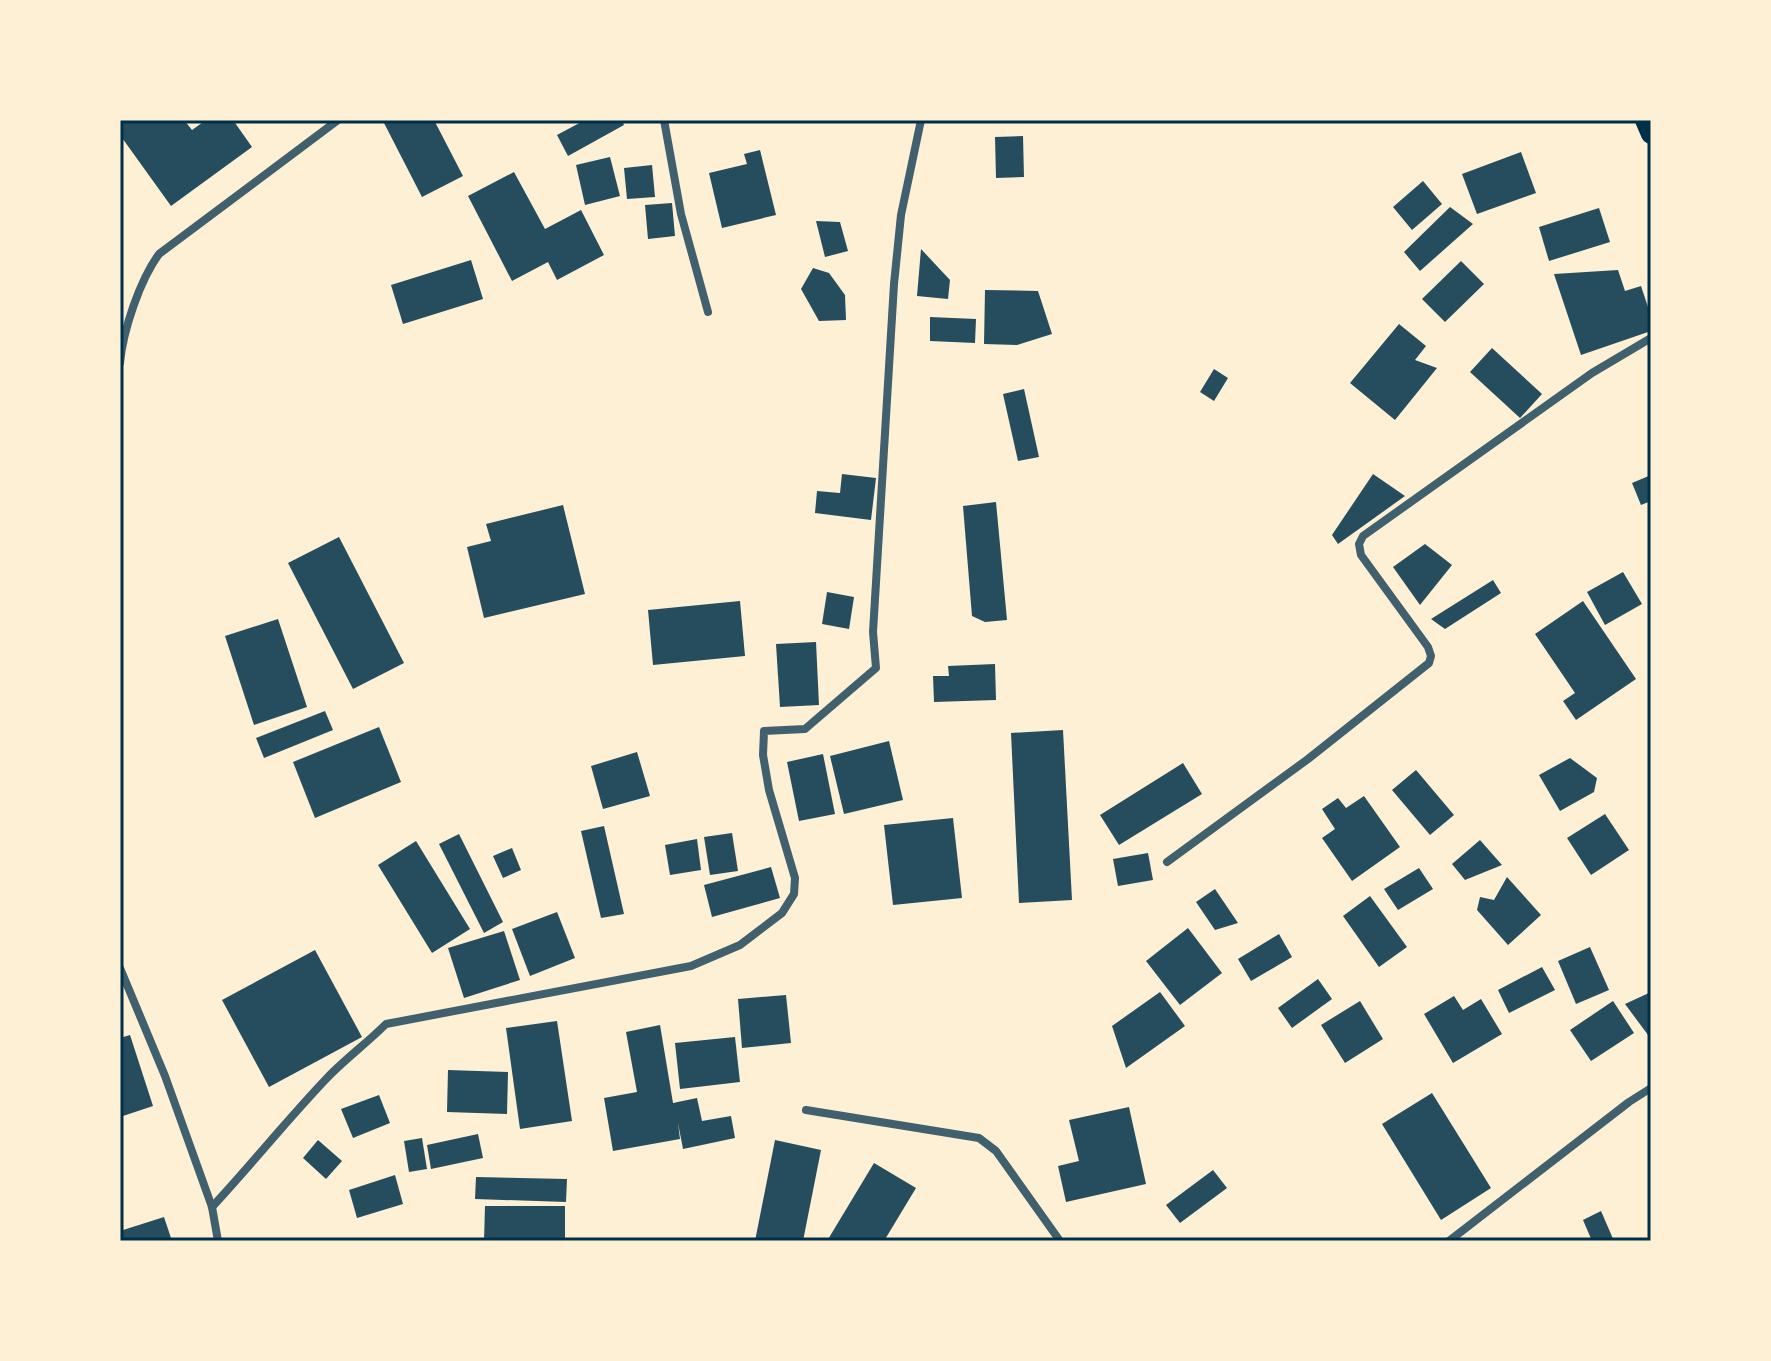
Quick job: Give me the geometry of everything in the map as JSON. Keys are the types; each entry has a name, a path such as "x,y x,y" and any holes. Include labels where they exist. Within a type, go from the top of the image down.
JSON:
{"main road":[{"path":"1645,120 1651,134"}],"street":[{"path":"120,363 121,349 147,270 159,254 338,120"},
{"path":"664,120 681,214 708,312"},
{"path":"212,1207 272,1136 331,1074 359,1052 386,1024 691,966 740,945 782,913 794,894 795,878 769,790 763,755 764,731 805,729 876,668 873,632 894,284 901,215 921,120"},
{"path":"1167,862 1308,759 1429,663 1431,656 1428,647 1361,555 1359,544 1363,536 1592,373 1651,338"},
{"path":"120,968 165,1076 212,1207 218,1241"},
{"path":"1449,1241 1651,1088"},
{"path":"806,1110 979,1138 996,1151 1060,1241"}],"building":[{"path":"127,120 184,120 192,130 206,120 233,120 252,147 171,206 120,135 120,125"},
{"path":"389,120 434,120 463,176 422,197 384,123"},
{"path":"585,120 622,120 624,125 568,156 557,135"},
{"path":"1023,136 1024,177 996,178 995,137"},
{"path":"760,150 776,215 722,228 709,173 747,164 744,154"},
{"path":"1521,152 1536,193 1477,214 1462,174"},
{"path":"610,157 620,196 585,205 576,165"},
{"path":"652,165 655,197 627,199 624,168"},
{"path":"514,172 545,229 581,210 604,255 557,280 548,262 512,281 468,196"},
{"path":"1423,181 1442,204 1412,230 1393,207"},
{"path":"672,203 675,236 648,239 645,205"},
{"path":"1450,207 1473,224 1420,271 1404,252"},
{"path":"1599,208 1610,242 1549,261 1539,227"},
{"path":"816,221 840,222 848,251 825,257"},
{"path":"921,249 950,280 948,299 917,296"},
{"path":"471,260 483,299 403,324 391,285"},
{"path":"1461,261 1484,284 1445,322 1422,299"},
{"path":"813,268 829,273 845,295 846,320 819,321 801,289"},
{"path":"1618,270 1625,291 1641,286 1651,316 1651,331 1581,355 1554,274"},
{"path":"985,290 1038,291 1052,334 1017,345 984,344"},
{"path":"930,317 976,319 975,343 930,341"},
{"path":"1399,324 1426,346 1415,360 1437,368 1395,420 1350,383"},
{"path":"1492,348 1542,394 1520,418 1470,372"},
{"path":"1214,369 1228,378 1214,401 1200,392"},
{"path":"1024,389 1039,457 1018,461 1003,394"},
{"path":"842,474 876,478 871,520 815,513 817,491 840,493"},
{"path":"1373,474 1405,496 1338,544 1332,535"},
{"path":"1651,475 1651,501 1641,505 1632,483"},
{"path":"996,502 1007,620 985,622 972,616 963,506"},
{"path":"563,505 585,594 484,618 467,547 491,541 486,524"},
{"path":"339,537 404,663 353,689 288,563"},
{"path":"1425,544 1452,565 1420,605 1393,567"},
{"path":"1623,572 1642,604 1605,625 1587,592"},
{"path":"1493,580 1501,593 1445,629 1431,619"},
{"path":"827,592 854,597 849,629 822,624"},
{"path":"740,601 745,656 653,665 648,610"},
{"path":"1583,601 1636,679 1576,720 1563,701 1575,693 1535,634"},
{"path":"278,619 307,707 254,725 225,636"},
{"path":"816,642 819,705 780,707 776,644"},
{"path":"995,664 996,700 934,702 933,676 949,676 948,666"},
{"path":"325,711 333,730 264,758 256,738"},
{"path":"379,727 401,782 315,818 293,762"},
{"path":"1063,730 1072,900 1019,903 1011,733"},
{"path":"889,741 903,800 844,814 830,756"},
{"path":"637,752 650,796 603,809 591,766"},
{"path":"823,754 835,814 799,821 787,762"},
{"path":"1570,758 1597,778 1594,792 1560,811 1539,775"},
{"path":"1183,763 1202,794 1119,845 1100,815"},
{"path":"1416,770 1454,815 1430,835 1392,790"},
{"path":"1364,796 1400,847 1352,881 1322,838 1335,829 1322,809 1338,798 1346,808"},
{"path":"1605,814 1629,850 1591,875 1567,838"},
{"path":"953,818 962,898 893,905 884,825"},
{"path":"604,826 624,914 601,918 581,831"},
{"path":"732,833 738,871 710,875 704,837"},
{"path":"459,834 503,922 484,933 439,844"},
{"path":"697,839 701,870 670,875 665,845"},
{"path":"1480,840 1502,865 1465,880 1452,864"},
{"path":"416,841 470,929 432,953 378,865"},
{"path":"512,848 521,870 503,878 493,856"},
{"path":"1148,853 1153,880 1118,886 1113,859"},
{"path":"771,867 780,898 712,917 704,885"},
{"path":"1419,868 1433,889 1398,910 1384,889"},
{"path":"1507,877 1541,915 1508,945 1477,910 1480,897 1494,900"},
{"path":"1215,889 1238,923 1215,930 1196,902"},
{"path":"1370,896 1407,947 1379,967 1343,916"},
{"path":"557,912 575,958 530,976 512,929"},
{"path":"1188,928 1222,973 1180,1005 1146,961"},
{"path":"504,931 520,980 464,998 448,948"},
{"path":"1279,934 1292,957 1251,981 1238,959"},
{"path":"1590,947 1609,990 1576,1004 1558,961"},
{"path":"315,950 362,1037 269,1087 222,1000"},
{"path":"1542,967 1555,990 1509,1013 1498,990"},
{"path":"1318,979 1332,999 1292,1028 1278,1008"},
{"path":"1160,992 1185,1026 1126,1068 1112,1026"},
{"path":"1651,992 1651,1039 1625,1004"},
{"path":"786,995 791,1043 742,1048 738,999"},
{"path":"1454,996 1463,1010 1481,999 1502,1034 1453,1063 1424,1014"},
{"path":"1360,1001 1383,1039 1345,1063 1321,1025"},
{"path":"1613,1001 1634,1033 1591,1061 1570,1030"},
{"path":"557,1021 572,1121 520,1129 506,1028"},
{"path":"660,1025 673,1103 697,1098 702,1121 731,1116 735,1138 683,1149 678,1123 680,1139 613,1151 604,1098 637,1092 626,1032"},
{"path":"130,1035 153,1106 120,1117 120,1038"},
{"path":"735,1037 740,1082 680,1089 675,1043"},
{"path":"448,1070 508,1072 507,1114 447,1112"},
{"path":"1432,1093 1491,1188 1441,1220 1382,1124"},
{"path":"379,1095 390,1123 353,1138 341,1109"},
{"path":"1129,1107 1146,1184 1066,1202 1058,1166 1079,1161 1069,1120"},
{"path":"478,1134 483,1158 431,1169 427,1145"},
{"path":"422,1138 427,1169 409,1172 404,1141"},
{"path":"318,1140 342,1161 326,1179 303,1158"},
{"path":"775,1140 821,1150 803,1241 755,1241"},
{"path":"874,1163 916,1188 884,1241 827,1241"},
{"path":"1213,1170 1227,1188 1180,1223 1166,1205"},
{"path":"395,1175 403,1204 357,1218 349,1190"},
{"path":"476,1177 567,1179 566,1202 475,1199"},
{"path":"485,1206 565,1206 565,1241 484,1241"},
{"path":"1601,1211 1614,1241 1592,1241 1583,1220"},
{"path":"164,1217 172,1241 120,1241 120,1231"}]}
